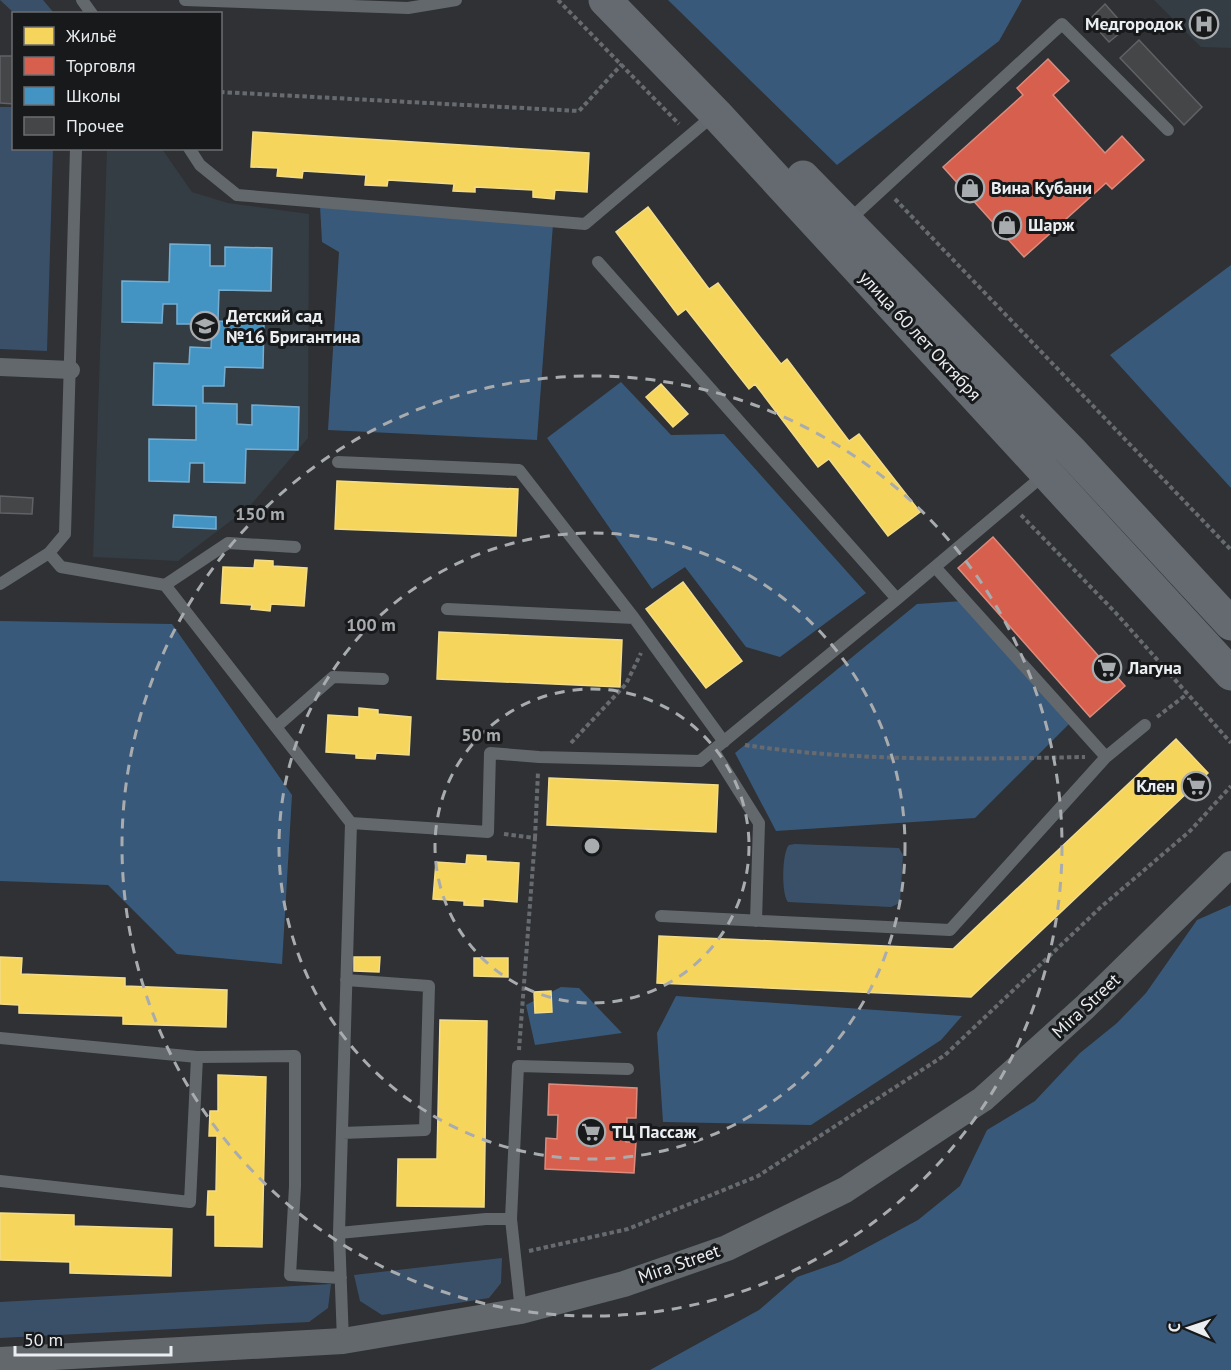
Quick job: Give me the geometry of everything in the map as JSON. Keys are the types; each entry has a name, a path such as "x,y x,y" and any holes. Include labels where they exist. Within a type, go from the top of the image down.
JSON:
{"main road":[{"name":"улица 60 лет Октября","path":"605,0 847,222 1070,450 1231,624"},
{"name":"улица 60 лет Октября","path":"633,0 722,107 1046,473 1231,674"},
{"path":"1046,473 1070,450"}],"street":[{"path":"0,367 71,370"},
{"name":"Mira Street","path":"0,1360 343,1341 521,1311 624,1284 727,1248 845,1190 983,1099 1085,1007 1231,864"}],"lane":[{"path":"81,0 90,12"},
{"path":"184,0 408,9 456,0"},
{"path":"847,222 1062,24 1168,130"},
{"path":"190,150 200,165 237,195 585,224 722,107"},
{"path":"0,584 49,553 65,534 76,150"},
{"path":"597,262 897,599"},
{"path":"338,462 519,470 634,618 724,742"},
{"path":"351,823 488,832 490,753 539,757 700,761 1046,473"},
{"path":"165,585 228,543 295,547"},
{"path":"49,553 61,567 165,585 351,823 339,1233 343,1341"},
{"path":"935,567 1106,757"},
{"path":"447,609 634,618"},
{"path":"276,727 333,677 383,679"},
{"path":"661,916 950,930 1106,757 1145,725"},
{"path":"713,750 759,823 756,921"},
{"path":"342,1133 425,1130 429,986 346,980"},
{"path":"0,1038 197,1057 295,1056 294,1186 290,1275 341,1278"},
{"path":"0,1181 190,1202 197,1057"},
{"path":"521,1311 511,1219 518,1066 628,1070"},
{"path":"339,1233 486,1219 511,1219"}],"path":[{"path":"558,0 690,135"},
{"path":"222,92 579,111 622,64"},
{"path":"884,188 1231,550"},
{"path":"1011,503 1114,612 1231,743"},
{"path":"557,757 626,684 648,638"},
{"path":"1145,725 1187,694"},
{"path":"724,742 788,751 945,760 1106,757"},
{"path":"518,1066 539,757"},
{"path":"515,1254 628,1229 758,1176 945,1054 1101,907 1190,831 1231,786"},
{"path":"488,832 535,838"}],"shaded area":[{"path":"0,0 43,0 53,12 13,12"},
{"path":"668,0 1022,0 999,41 837,165"},
{"name":"Медгородок","path":"1154,0 1231,0 1231,48 1201,47"},
{"path":"0,107 12,107 12,150 53,150 47,351 0,349"},
{"name":"Детский сад №16 Бригантина","path":"107,150 163,150 192,192 228,203 309,214 308,438 249,507 178,561 93,557"},
{"path":"320,206 553,224 537,440 328,430 339,252 322,242"},
{"path":"1231,265 1231,488 1110,355"},
{"path":"621,382 671,435 724,434 866,593 780,657 746,647 685,567 652,589 547,438"},
{"path":"963,601 1070,723 975,818 776,831 735,753 917,604"},
{"path":"0,621 172,624 292,795 282,964 177,954 108,885 0,881"},
{"path":"789,845 899,848 903,855 900,903 891,907 788,902 783,882 784,864"},
{"path":"1231,905 1231,1370 650,1370 759,1310 797,1277 840,1262 918,1220 960,1186 987,1130 1035,1101 1080,1053 1117,1023 1146,993 1197,920"},
{"path":"561,987 579,988 622,1033 535,1045 526,1005"},
{"path":"676,996 962,1016 941,1040 811,1125 663,1122 657,1033"},
{"path":"502,1258 501,1283 489,1298 382,1315 360,1301 354,1275"},
{"path":"331,1284 328,1308 309,1322 0,1338 0,1302"}],"building: Жильё":[{"path":"253,132 589,153 587,192 555,190 554,199 533,197 533,190 475,187 475,192 453,191 454,184 388,180 387,186 365,185 366,175 303,171 302,178 277,176 278,168 251,167"},
{"path":"648,207 709,289 718,283 781,364 787,359 849,441 859,434 920,512 888,536 829,459 818,467 755,384 749,389 686,309 678,315 616,232"},
{"path":"661,384 688,414 673,427 646,397"},
{"path":"337,481 518,489 516,536 335,529"},
{"path":"255,560 273,561 273,566 307,568 304,606 271,604 270,611 251,609 252,605 221,603 223,567 254,568"},
{"path":"683,582 742,661 706,688 646,609"},
{"path":"439,632 622,640 620,687 437,679"},
{"path":"359,708 378,710 378,714 411,717 409,755 376,753 375,759 356,758 356,754 326,752 328,715 359,717"},
{"path":"1176,739 1208,773 971,997 657,983 659,936 953,949"},
{"path":"549,778 718,785 716,832 547,825"},
{"path":"467,855 486,856 486,861 519,863 517,902 483,899 483,906 464,905 464,901 433,899 436,862 466,864"},
{"path":"0,957 22,958 21,974 125,978 125,986 227,990 226,1027 123,1024 123,1016 19,1013 19,1005 0,1004"},
{"path":"354,957 380,957 379,972 354,971"},
{"path":"474,958 508,958 508,977 474,976"},
{"path":"551,991 552,1012 535,1013 534,992"},
{"path":"440,1020 487,1021 484,1207 397,1206 398,1159 437,1159"},
{"path":"218,1075 266,1077 262,1247 215,1246 215,1215 207,1215 208,1191 216,1191 217,1136 209,1136 210,1111 218,1111"},
{"path":"0,1213 74,1215 74,1226 172,1229 171,1276 70,1273 70,1262 0,1260"}],"building: Торговля":[{"path":"1048,59 1069,81 1053,95 1105,153 1122,136 1144,160 1112,189 1106,183 1024,257 943,167 1023,95 1017,88"},
{"path":"993,537 1125,686 1090,717 958,568"},
{"path":"549,1084 637,1088 636,1118 627,1118 626,1142 636,1142 634,1173 545,1169 546,1138 557,1139 558,1115 548,1115"}],"building: Школы":[{"path":"170,244 210,245 210,266 225,266 225,247 272,248 271,291 219,290 218,321 264,323 263,368 225,367 224,386 203,386 203,403 237,404 237,424 252,425 252,405 299,407 298,450 246,449 245,483 204,482 204,463 190,463 189,482 149,481 149,439 196,440 196,406 153,405 154,363 189,364 190,347 211,348 212,324 177,324 177,304 163,304 162,323 122,322 122,281 169,282"},
{"path":"174,515 216,517 216,529 173,527"}],"building: Прочее":[{"path":"1105,4 1126,28 1109,42 1089,20"},
{"path":"1139,40 1202,107 1184,125 1120,58"},
{"path":"0,56 12,56 12,104 0,103"},
{"path":"0,496 33,498 32,514 0,513"}],"place":[{"name":"Медгородок","path":"1204,24"},
{"name":"Вина Кубани","path":"970,188"},
{"name":"Шарж","path":"1007,225"},
{"name":"Детский сад №16 Бригантина","path":"205,326"},
{"name":"Лагуна","path":"1107,668"},
{"name":"Клен","path":"1196,786"},
{"name":"ТЦ Пассаж","path":"591,1132"}]}
